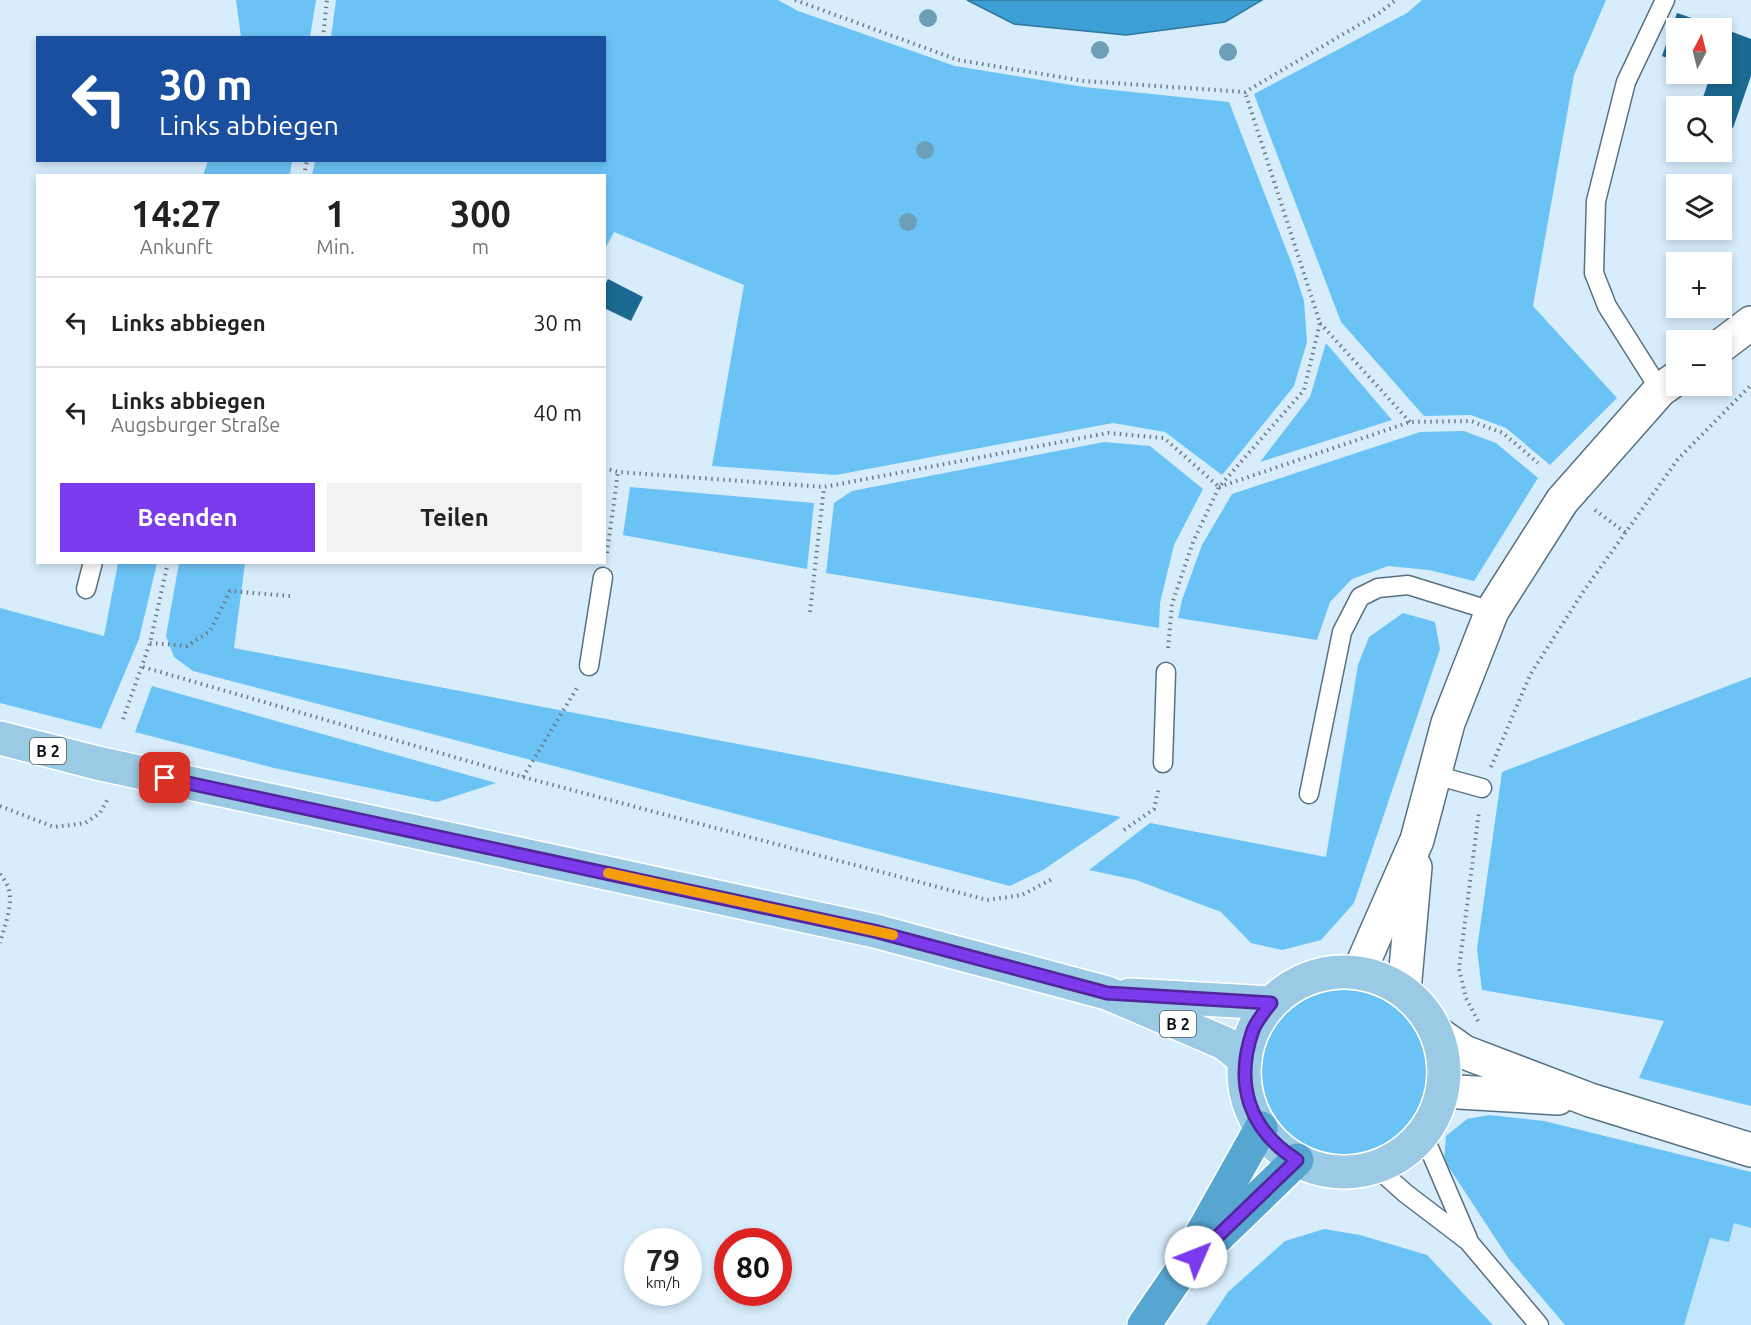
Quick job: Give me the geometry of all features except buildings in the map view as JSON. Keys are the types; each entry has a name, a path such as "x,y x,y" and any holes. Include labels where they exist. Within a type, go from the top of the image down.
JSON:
{"highway":[{"path":"1144,1325 1179,1274 1261,1128"},
{"path":"1179,1274 1297,1160"}],"main road":[{"path":"1732,337 1751,323"},
{"path":"1359,972 1417,840 1448,723 1492,611 1562,501 1666,386"},
{"name":"B 2","path":"0,738 97,763 874,931 1107,993 1224,1043 1245,1060"},
{"path":"1404,991 1417,840"},
{"path":"1359,972 1383,979 1404,991 1418,1003 1437,1033 1443,1049 1445,1066 1442,1091 1433,1119 1423,1134 1402,1154 1376,1167 1350,1172 1323,1169 1297,1160 1283,1151 1261,1128 1250,1106 1244,1082 1245,1060 1254,1028 1271,1003 1296,984 1327,973 1359,972"},
{"name":"B 2","path":"1107,993 1271,1003"},
{"path":"1437,1033 1464,1052 1590,1100 1751,1150"},
{"path":"1442,1091 1590,1100"}],"lane":[{"path":"1665,0 1626,82 1596,201 1594,273 1607,306 1666,381"},
{"path":"86,589 92,564"},
{"path":"589,666 603,577"},
{"path":"1309,794 1341,632 1360,597 1377,588 1408,585 1492,611"},
{"path":"1163,763 1166,672"},
{"path":"1435,775 1482,788"},
{"path":"1423,1134 1468,1240"},
{"path":"1376,1167 1405,1193 1468,1240 1539,1325"}],"path":[{"path":"323,36 327,0"},
{"path":"795,0 958,60 1084,81 1245,92 1379,13 1396,0"},
{"path":"1245,92 1320,323 1410,422"},
{"path":"1166,672 1172,603 1193,542 1219,487 1304,390 1320,323"},
{"path":"1466,998 1459,969 1482,788 1530,675 1583,592 1678,459 1751,385"},
{"path":"1219,487 1410,422 1471,421 1503,433 1538,463"},
{"path":"606,469 618,472 824,487 1108,432 1164,438 1219,487"},
{"path":"606,556 618,472"},
{"path":"810,612 824,487"},
{"path":"1592,508 1626,533"},
{"path":"123,719 150,643 168,564"},
{"path":"603,577 605,564"},
{"path":"150,643 186,646 210,630 230,591 290,596"},
{"path":"523,777 589,666"},
{"path":"143,667 523,777 987,900 1022,896 1054,878"},
{"path":"1124,830 1154,809 1163,763"},
{"path":"0,806 54,827 86,823 100,813 110,796"},
{"path":"0,874 6,880 12,898 0,943"}],"shaded area":[{"path":"236,0 316,0 310,36 241,36"},
{"path":"336,0 778,0 798,11 955,66 1084,87 1229,102 1304,301 1307,342 1294,386 1222,475 1165,432 1113,423 836,475 712,466 744,285 614,232 606,247 606,174 312,174 315,162 606,162 606,36 331,36"},
{"path":"967,0 1262,0 1225,22 1126,35 1014,24"},
{"path":"1422,0 1606,0 1574,75 1533,306 1617,398 1550,465 1506,428 1471,415 1424,416 1341,322 1254,94 1407,13"},
{"path":"207,162 292,162 290,174 203,174"},
{"path":"1326,343 1392,420 1260,462 1310,397"},
{"path":"1464,431 1496,443 1538,478 1474,581 1429,570 1388,566 1352,579 1330,602 1317,640 1178,618 1182,600 1202,545 1232,494 1420,432"},
{"path":"1104,442 1150,446 1203,489 1174,545 1160,603 1159,628 826,573 834,503 852,491"},
{"path":"630,487 814,503 807,569 623,535"},
{"path":"118,564 157,564 139,639 101,729 0,703 0,608 104,636"},
{"path":"179,564 245,564 234,648 1121,817 1043,870 1010,886 193,671 174,657 166,636"},
{"path":"1403,613 1435,622 1440,649 1354,903 1321,940 1282,950 1251,943 1221,912 1136,880 1089,870 1150,823 1326,857 1358,665 1369,637"},
{"path":"1751,677 1751,1106 1639,1078 1664,1021 1482,990 1477,949 1502,772"},
{"path":"152,686 496,783 437,802 274,768 135,732"},
{"path":"1344,990 1360,991 1376,996 1390,1003 1402,1014 1413,1026 1420,1040 1425,1056 1425,1088 1420,1104 1413,1118 1402,1130 1390,1141 1376,1148 1360,1153 1344,1154 1328,1153 1312,1148 1298,1141 1286,1130 1275,1118 1268,1104 1263,1088 1262,1072 1263,1056 1268,1040 1275,1026 1286,1014 1298,1003 1312,996 1328,991"},
{"path":"1489,1115 1544,1121 1751,1172 1751,1228 1734,1223 1729,1242 1710,1238 1684,1325 1565,1325 1509,1259 1444,1160 1446,1136 1467,1119"},
{"path":"1718,1209 1751,1217 1751,1325 1681,1325"},
{"path":"1324,1229 1360,1235 1427,1255 1493,1325 1206,1325 1228,1292 1285,1241"}],"slow traffic":[{"path":"608,873 893,935"}],"route":[{"path":"165,778 874,931 1107,993 1271,1003 1254,1028 1245,1060 1244,1082 1250,1106 1261,1128 1283,1151 1297,1160 1196,1257"}]}
